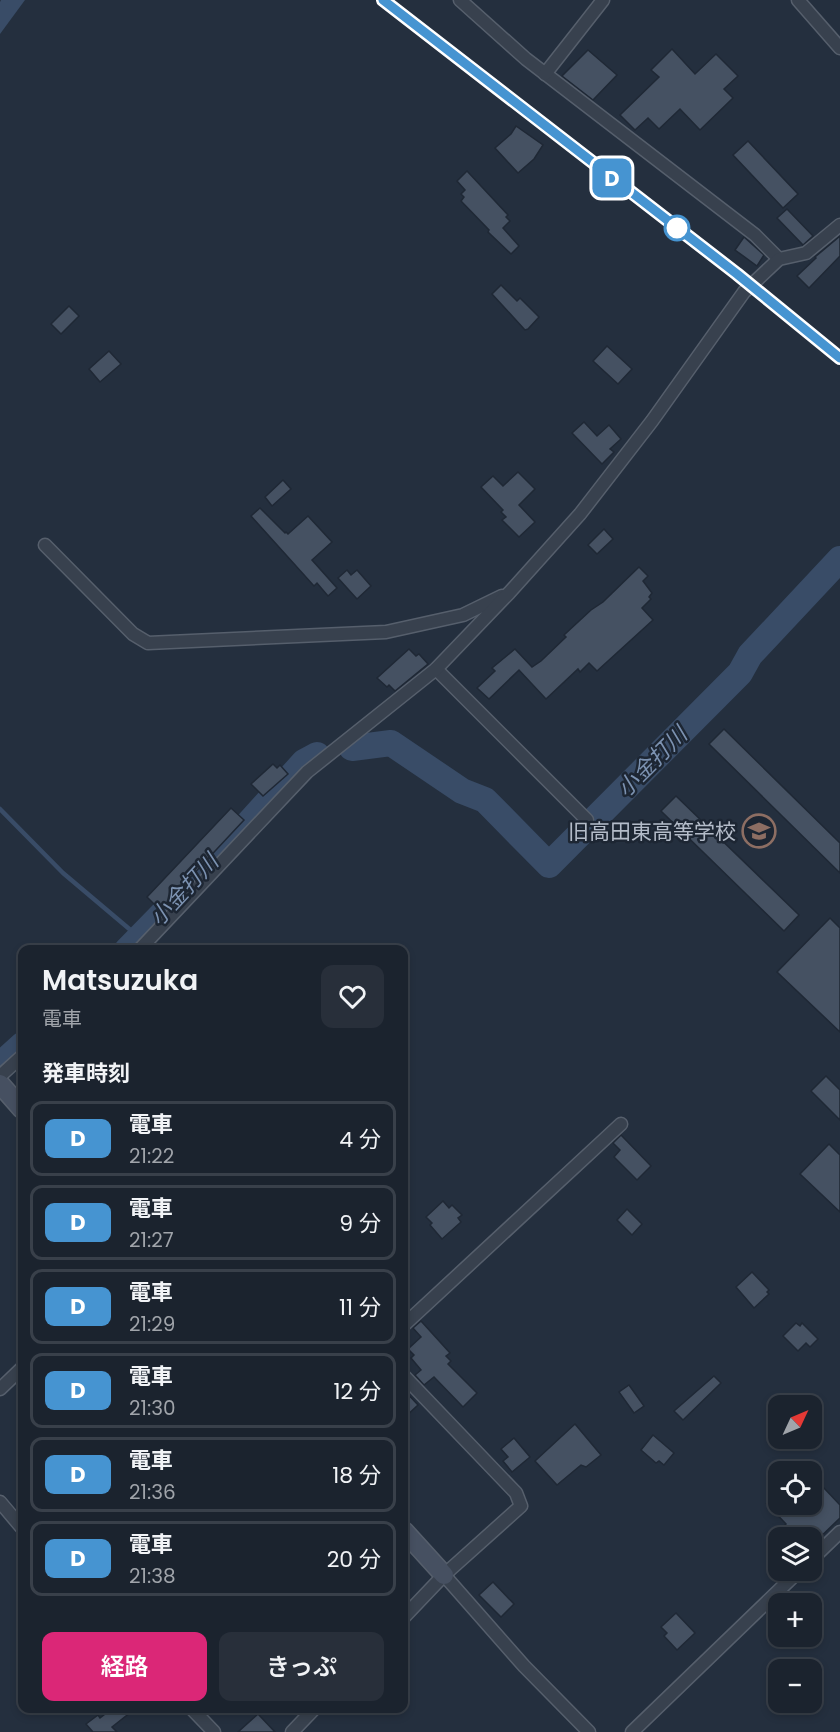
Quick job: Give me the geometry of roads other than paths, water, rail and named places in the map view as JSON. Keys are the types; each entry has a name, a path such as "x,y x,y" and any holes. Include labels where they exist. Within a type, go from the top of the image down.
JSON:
{"street":[{"path":"460,0 498,36 755,235 779,259"},
{"path":"545,74 603,0"},
{"path":"798,0 840,48"},
{"path":"144,945 307,772 436,669 509,593 580,514 652,421 744,292 779,259 806,253 840,225"},
{"path":"45,545 133,634 148,643 386,632 463,615 509,593"},
{"path":"436,669 587,820"},
{"path":"0,1076 18,1060"},
{"path":"0,1084 18,1104"},
{"path":"408,1321 621,1124"},
{"path":"0,1389 18,1372"},
{"path":"408,1380 516,1493 521,1506 444,1575 408,1613"},
{"path":"0,1502 18,1523"},
{"path":"822,1549 840,1532"},
{"path":"408,1535 524,1666 589,1732"},
{"path":"632,1732 789,1581"},
{"path":"196,1713 214,1732"},
{"path":"292,1732 310,1713"}],"water":[{"path":"1,0 25,0 0,34 0,2"}],"waterway":[{"name":"小金打川","path":"352,748 391,743 462,791 485,800 549,865 740,673 750,655 840,559"},
{"name":"小金打川","path":"132,945 217,858 304,762 317,755"},
{"path":"0,809 63,873 140,938"},
{"name":"小金打川","path":"0,1065 18,1049"}],"railway":[{"path":"383,0 737,274 840,358"}],"train":[{"name":"D","path":"383,0 470,65 737,274 840,358"}],"place":[{"name":"旧高田東高等学校","path":"759,831"}]}
